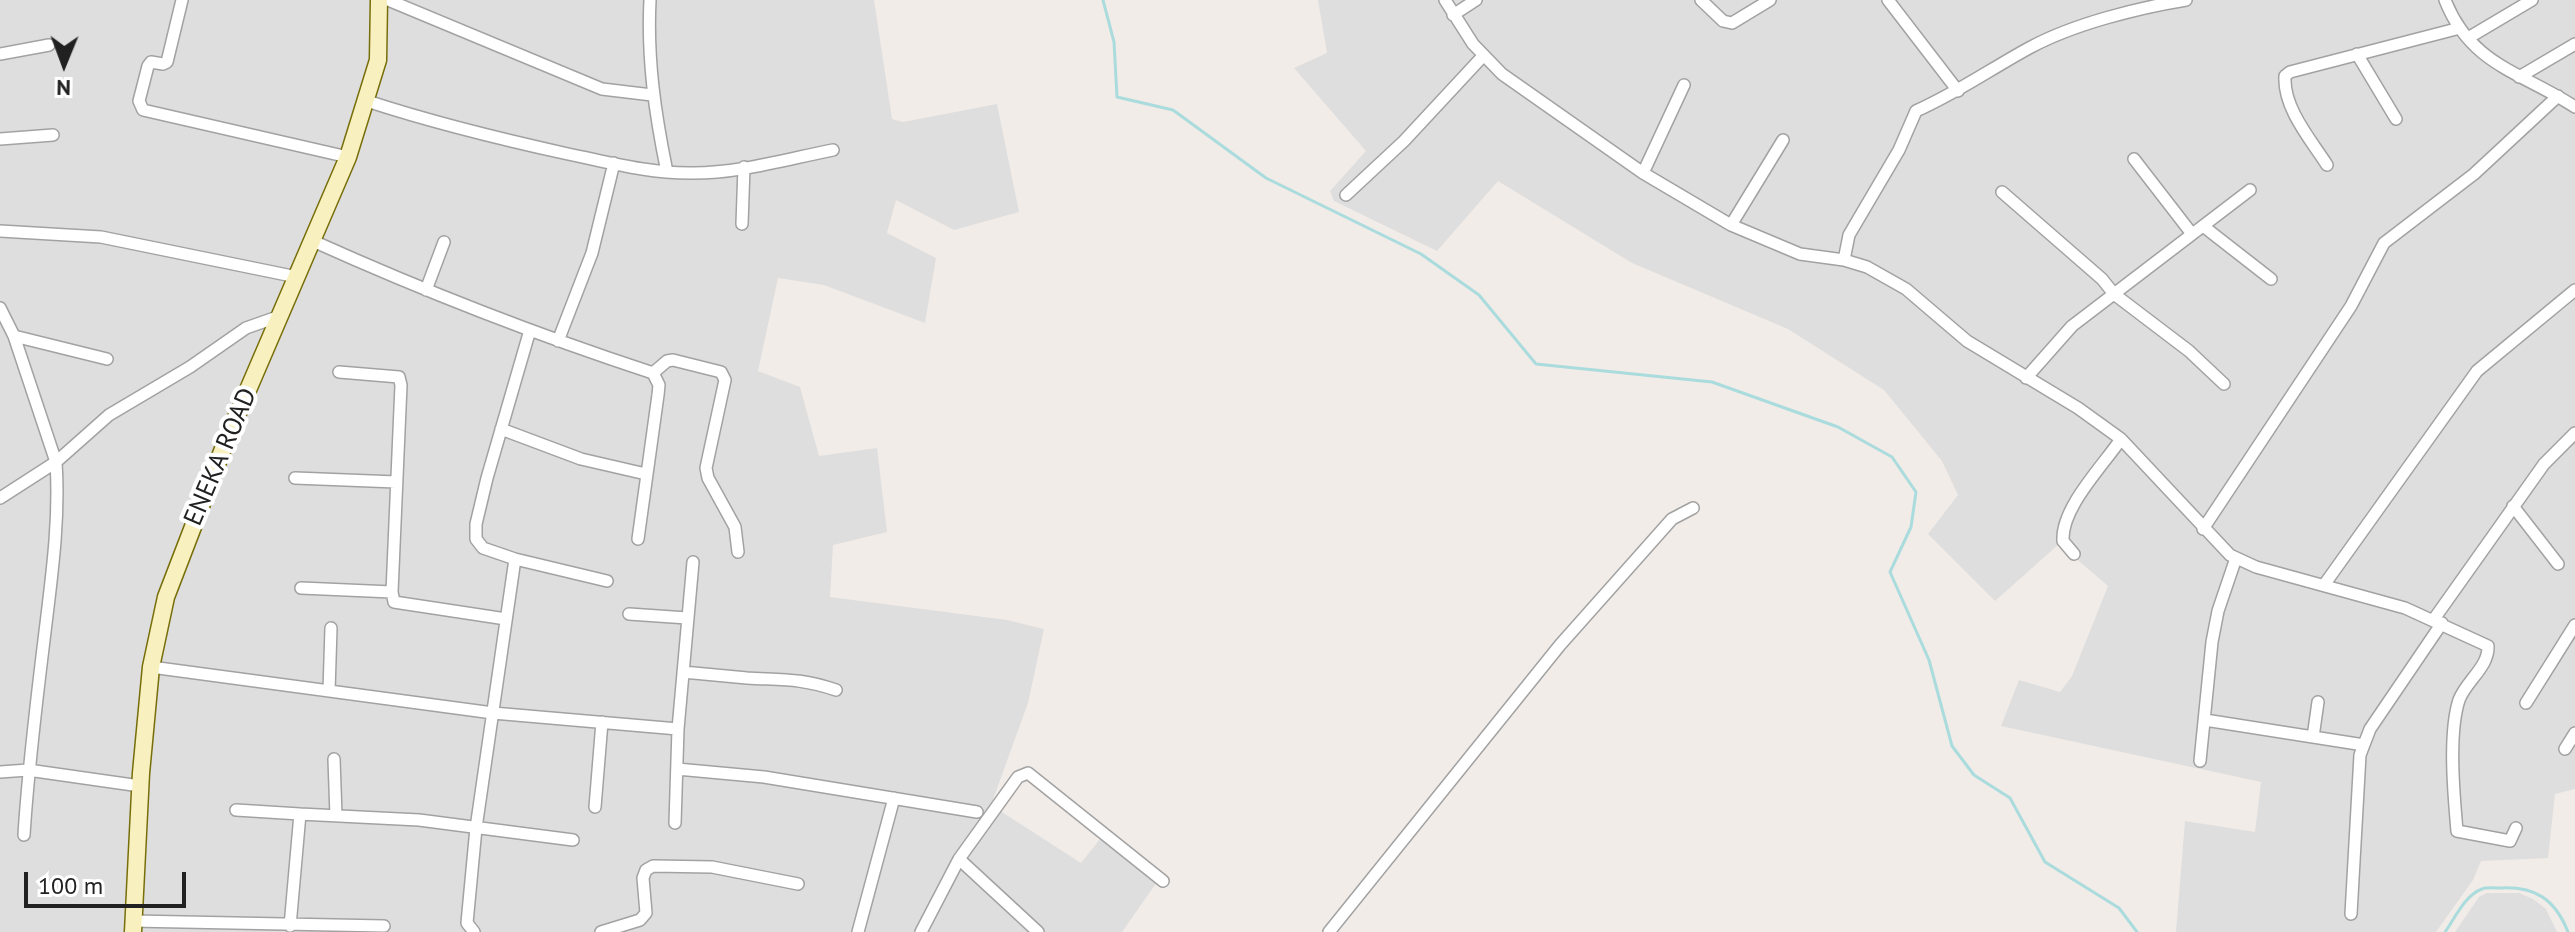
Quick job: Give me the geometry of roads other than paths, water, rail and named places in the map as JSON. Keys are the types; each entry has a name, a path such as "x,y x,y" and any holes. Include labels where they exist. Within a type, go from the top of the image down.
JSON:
{"main road":[{"name":"ENEKA ROAD","path":"133,926 140,786 151,667 159,622 179,558 215,466 348,157 378,60 379,0"}],"street":[{"path":"182,0 167,62 151,62 148,66 139,101 143,110 348,157"},
{"path":"388,0 602,89 652,95"},
{"path":"650,0 652,95 667,172"},
{"path":"1445,0 1483,56 1502,74 1643,173 1731,225 1800,254 1844,260 1867,267 1906,289 1967,341 2078,408 2121,439 2203,529 2236,558 2256,567 2405,608 2488,646 2489,655 2460,700 2454,759 2457,831 2510,841 2516,828"},
{"path":"1453,15 1476,0"},
{"path":"1701,0 1723,21 1732,23 1770,0"},
{"path":"1888,0 1958,91"},
{"path":"1844,260 1849,235 1899,150 1916,111 1958,91 2034,45 2107,18 2170,1 2186,0"},
{"path":"2445,0 2464,33 2481,54 2575,107"},
{"path":"2327,165 2294,113 2285,76 2357,54 2464,33 2532,0"},
{"path":"2519,77 2575,44"},
{"path":"0,54 49,45"},
{"path":"2357,54 2396,119"},
{"path":"1346,195 1404,141 1483,56"},
{"path":"1643,173 1684,85"},
{"path":"2203,529 2351,306 2384,243 2474,174 2558,96"},
{"path":"367,101 447,126 667,172 691,173 744,167 833,150"},
{"path":"0,139 53,135"},
{"path":"1731,225 1783,140"},
{"path":"2134,159 2192,234"},
{"path":"558,341 592,253 614,163"},
{"path":"742,224 744,167"},
{"path":"2026,378 2072,326 2250,190"},
{"path":"2002,192 2102,279 2114,294 2189,351 2224,384"},
{"path":"2203,226 2271,279"},
{"path":"0,231 101,237 297,277"},
{"path":"313,241 426,290 558,341 653,373 659,385 638,539"},
{"path":"426,290 444,242"},
{"path":"2324,585 2477,371 2575,290"},
{"path":"0,308 14,336 56,462 53,567 28,770 24,835"},
{"path":"0,498 56,462 109,415 190,367 246,328 280,316"},
{"path":"530,330 476,524 476,539 483,548 515,559 607,581"},
{"path":"14,336 107,359"},
{"path":"653,373 667,361 673,360 721,372 725,380 706,468 708,478 735,527 738,552"},
{"path":"339,372 399,377 401,385 394,602 506,619"},
{"path":"501,429 581,459 646,474"},
{"path":"2351,914 2360,755 2370,729 2513,506 2544,464 2575,433"},
{"path":"2074,554 2063,541 2062,526 2121,439"},
{"path":"295,478 396,482"},
{"path":"2513,506 2558,564"},
{"path":"1329,932 1560,645 1672,519 1693,508"},
{"path":"2200,761 2212,642 2218,611 2236,558"},
{"path":"474,932 467,923 476,828 515,559"},
{"path":"675,823 678,729 693,562"},
{"path":"301,588 392,592"},
{"path":"629,614 687,618"},
{"path":"2526,703 2575,625"},
{"path":"329,691 331,628"},
{"path":"151,667 493,713 678,729"},
{"path":"683,672 788,678 811,681 836,690"},
{"path":"2313,737 2318,702"},
{"path":"2205,720 2364,745"},
{"path":"595,807 602,722"},
{"path":"2565,749 2575,733"},
{"path":"334,759 336,816"},
{"path":"677,769 764,777 977,812"},
{"path":"0,772 28,770 140,786"},
{"path":"921,932 959,859 1018,777 1028,773 1163,881"},
{"path":"858,932 894,798"},
{"path":"236,810 419,820 573,840"},
{"path":"290,926 300,814"},
{"path":"959,859 1038,932"},
{"path":"601,932 640,920 646,913 643,878 646,870 653,866 712,867 798,884"},
{"path":"133,926 331,929 384,926"}],"waterway":[{"path":"1103,0 1114,42 1117,97 1173,110 1266,178 1421,254 1479,295 1536,364 1712,382 1838,427 1892,457 1916,492 1911,527 1890,572 1929,660 1952,746 1974,775 2010,798 2045,862 2119,908 2137,932"},
{"path":"2445,932 2470,896 2491,888 2524,889 2542,897 2557,911 2568,932"}]}
